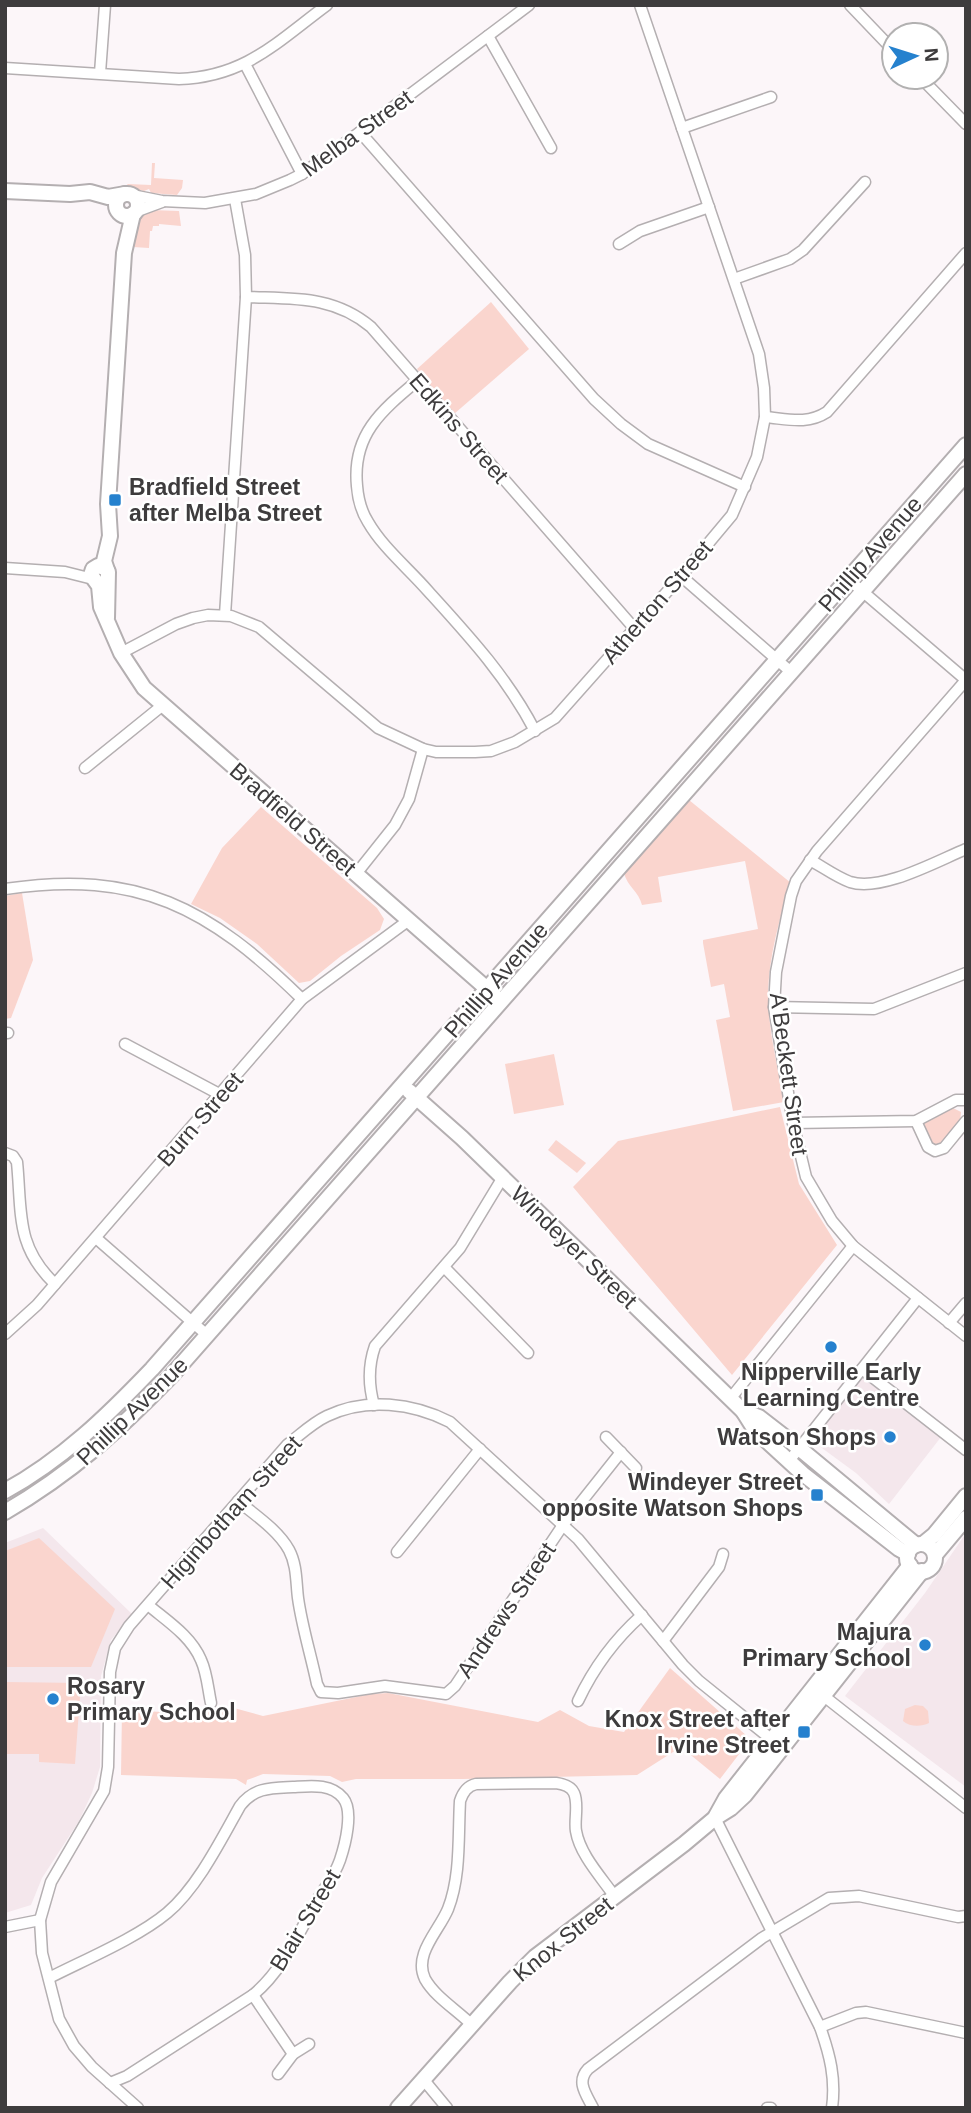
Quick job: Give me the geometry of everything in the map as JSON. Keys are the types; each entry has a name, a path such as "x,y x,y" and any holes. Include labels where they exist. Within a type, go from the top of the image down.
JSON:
{"street":[{"path":"100,73 105,5"},
{"path":"5,68 194,79 217,75 245,64 327,5"},
{"name":"Melba Street","path":"5,191 70,194 90,192 108,197 128,195 162,201 205,203 235,199 267,190 302,174 529,5"},
{"name":"Atherton Street","path":"121,653 176,624 208,615 225,615 259,627 378,728 423,749 436,752 491,751 515,742 555,718 732,515 757,457 765,417 759,354 640,5"},
{"path":"850,5 880,36"},
{"path":"488,36 551,148"},
{"path":"245,64 302,174"},
{"path":"934,91 966,124"},
{"path":"682,128 771,97"},
{"path":"360,132 594,399 621,424 648,444 745,487"},
{"path":"734,279 796,255 865,182"},
{"name":"Melba Street","path":"70,194 83,201 99,202 126,212 162,201"},
{"name":"Bradfield Street","path":"128,195 117,200 126,212 124,253 108,503 98,574 101,607 121,653 138,680 163,705 501,1002"},
{"path":"225,615 246,297 245,255 235,199"},
{"path":"619,244 640,231 709,207"},
{"path":"765,417 806,421 816,419 827,412 964,259"},
{"name":"Edkins Street","path":"246,297 331,304 348,310 371,327 634,628"},
{"path":"417,381 379,415 362,441 355,472 360,505 367,521 391,552 498,669 535,731"},
{"name":"Phillip Avenue","path":"5,1491 55,1458 93,1427 152,1369 966,445"},
{"name":"Phillip Avenue","path":"5,1512 69,1472 154,1394 966,474"},
{"path":"5,568 98,574"},
{"path":"681,576 791,672"},
{"path":"848,579 966,680"},
{"name":"A'Beckett Street","path":"966,680 810,860 796,881 790,896 776,972 774,1007 793,1122 806,1177 832,1221 853,1246 966,1336"},
{"path":"85,768 163,705"},
{"path":"356,874 395,825 409,799 423,749"},
{"path":"810,860 847,881 871,884 886,882 966,849"},
{"path":"5,889 67,883 119,887 158,898 194,913 228,934 303,999"},
{"name":"Burn Street","path":"5,1334 37,1305 303,999 409,920"},
{"path":"774,1007 874,1009 966,973"},
{"path":"125,1044 220,1095"},
{"name":"Windeyer Street","path":"403,1085 502,1177 743,1411 755,1430 789,1461 899,1549 916,1556"},
{"path":"793,1122 916,1121 956,1100 966,1100"},
{"path":"916,1121 929,1147 935,1151 943,1148 966,1121"},
{"path":"5,1153 13,1156 16,1162 25,1239 36,1264 55,1284"},
{"path":"374,1405 369,1377 370,1359 375,1346 460,1248 502,1177"},
{"path":"96,1238 207,1335"},
{"path":"730,1399 853,1246"},
{"path":"444,1267 528,1353"},
{"path":"789,1461 918,1298"},
{"path":"950,1323 966,1303"},
{"path":"862,1369 966,1450"},
{"name":"Higinbotham Street","path":"138,2108 92,2067 74,2046 59,2018 42,1953 40,1920 51,1882 104,1791 108,1768 110,1672 115,1648 129,1626 287,1445 307,1429 335,1413 361,1406 395,1405 435,1414 450,1422 578,1539 699,1681 778,1744"},
{"name":"Windeyer Street","path":"743,1411 759,1418 799,1448 916,1556"},
{"path":"606,1437 636,1468"},
{"path":"397,1552 480,1448"},
{"name":"Andrews Street","path":"238,1501 269,1527 290,1552 317,1684 321,1692 329,1694 385,1686 446,1694 451,1691 563,1525 621,1452"},
{"name":"Knox Street","path":"398,2108 535,1957 746,1794 778,1744 819,1692 916,1556 966,1496"},
{"path":"935,1555 930,1547 916,1556 932,1567 935,1555 966,1518"},
{"path":"663,1641 719,1567 723,1554"},
{"path":"148,1605 196,1649 203,1662 211,1703"},
{"path":"578,1701 590,1676 642,1615"},
{"path":"819,1692 966,1808"},
{"path":"472,2025 433,1990 424,1977 422,1963 452,1898 460,1801 464,1790 476,1784 543,1783 569,1786 575,1798 578,1841 615,1897"},
{"name":"Blair Street","path":"48,1978 138,1932 167,1913 195,1881 246,1798 260,1789 319,1786 342,1796 348,1808 347,1834 340,1863 278,1968 265,1985 127,2076 110,2083"},
{"path":"715,1818 820,2027 833,2072 832,2108"},
{"path":"593,2108 581,2084 582,2075 588,2068 772,1932 829,1898 859,1896 958,1917 966,1916"},
{"path":"5,1927 40,1920"},
{"path":"253,1995 293,2054"},
{"path":"820,2027 856,2013 866,2012 966,2033"},
{"path":"278,2074 293,2054 309,2044"},
{"path":"423,2079 447,2108"}],"shaded area":[{"path":"152,163 155,163 154,178 183,180 177,195 124,187 128,184 151,185"},
{"path":"151,210 179,211 181,226 153,226 149,248 133,247 137,225 142,216"},
{"path":"491,302 529,349 454,414 417,369"},
{"path":"689,800 791,883 775,938 768,994 771,1035 784,1102 733,1111 716,1020 730,1017 724,984 711,987 703,943 703,940 758,929 745,861 658,877 662,902 642,905 624,873"},
{"path":"261,807 377,908 384,919 380,930 310,981 299,983 257,944 220,918 191,904 222,848"},
{"path":"22,893 33,960 11,1018 5,1019 5,896"},
{"path":"554,1054 564,1105 514,1114 505,1064"},
{"path":"780,1107 799,1184 837,1245 732,1375 573,1187 618,1141"},
{"path":"953,1108 961,1112 960,1122 942,1143 931,1144 924,1126 925,1119"},
{"path":"556,1140 586,1163 577,1173 548,1150"},
{"name":"Watson Shops","path":"864,1374 941,1437 889,1504 856,1473 811,1440"},
{"name":"Rosary Primary School","path":"43,1528 132,1614 111,1640 101,1676 100,1767 92,1793 79,1821 42,1878 31,1905 5,1913 5,1543"},
{"name":"Majura Primary School","path":"966,1533 966,1787 845,1696 925,1593"},
{"path":"39,1538 115,1609 91,1667 5,1667 5,1551"},
{"path":"670,1668 747,1736 746,1745 720,1779 681,1747 637,1775 356,1779 342,1782 330,1776 263,1774 247,1780 246,1785 236,1779 121,1775 122,1710 183,1713 196,1705 205,1715 213,1708 234,1708 263,1716 388,1693 538,1722 560,1710 589,1726 624,1732"},
{"path":"5,1682 81,1683 75,1764 39,1762 39,1754 5,1754"},
{"path":"915,1705 923,1706 928,1711 929,1723 916,1726 903,1721 905,1709"}],"place":[{"name":"Bradfield Street after Melba Street","path":"115,500"},
{"name":"Nipperville Early Learning Centre","path":"831,1347"},
{"name":"Watson Shops","path":"890,1437"},
{"name":"Windeyer Street opposite Watson Shops","path":"817,1495"},
{"name":"Majura Primary School","path":"925,1645"},
{"name":"Rosary Primary School","path":"53,1699"},
{"name":"Knox Street after Irvine Street","path":"804,1732"}]}
